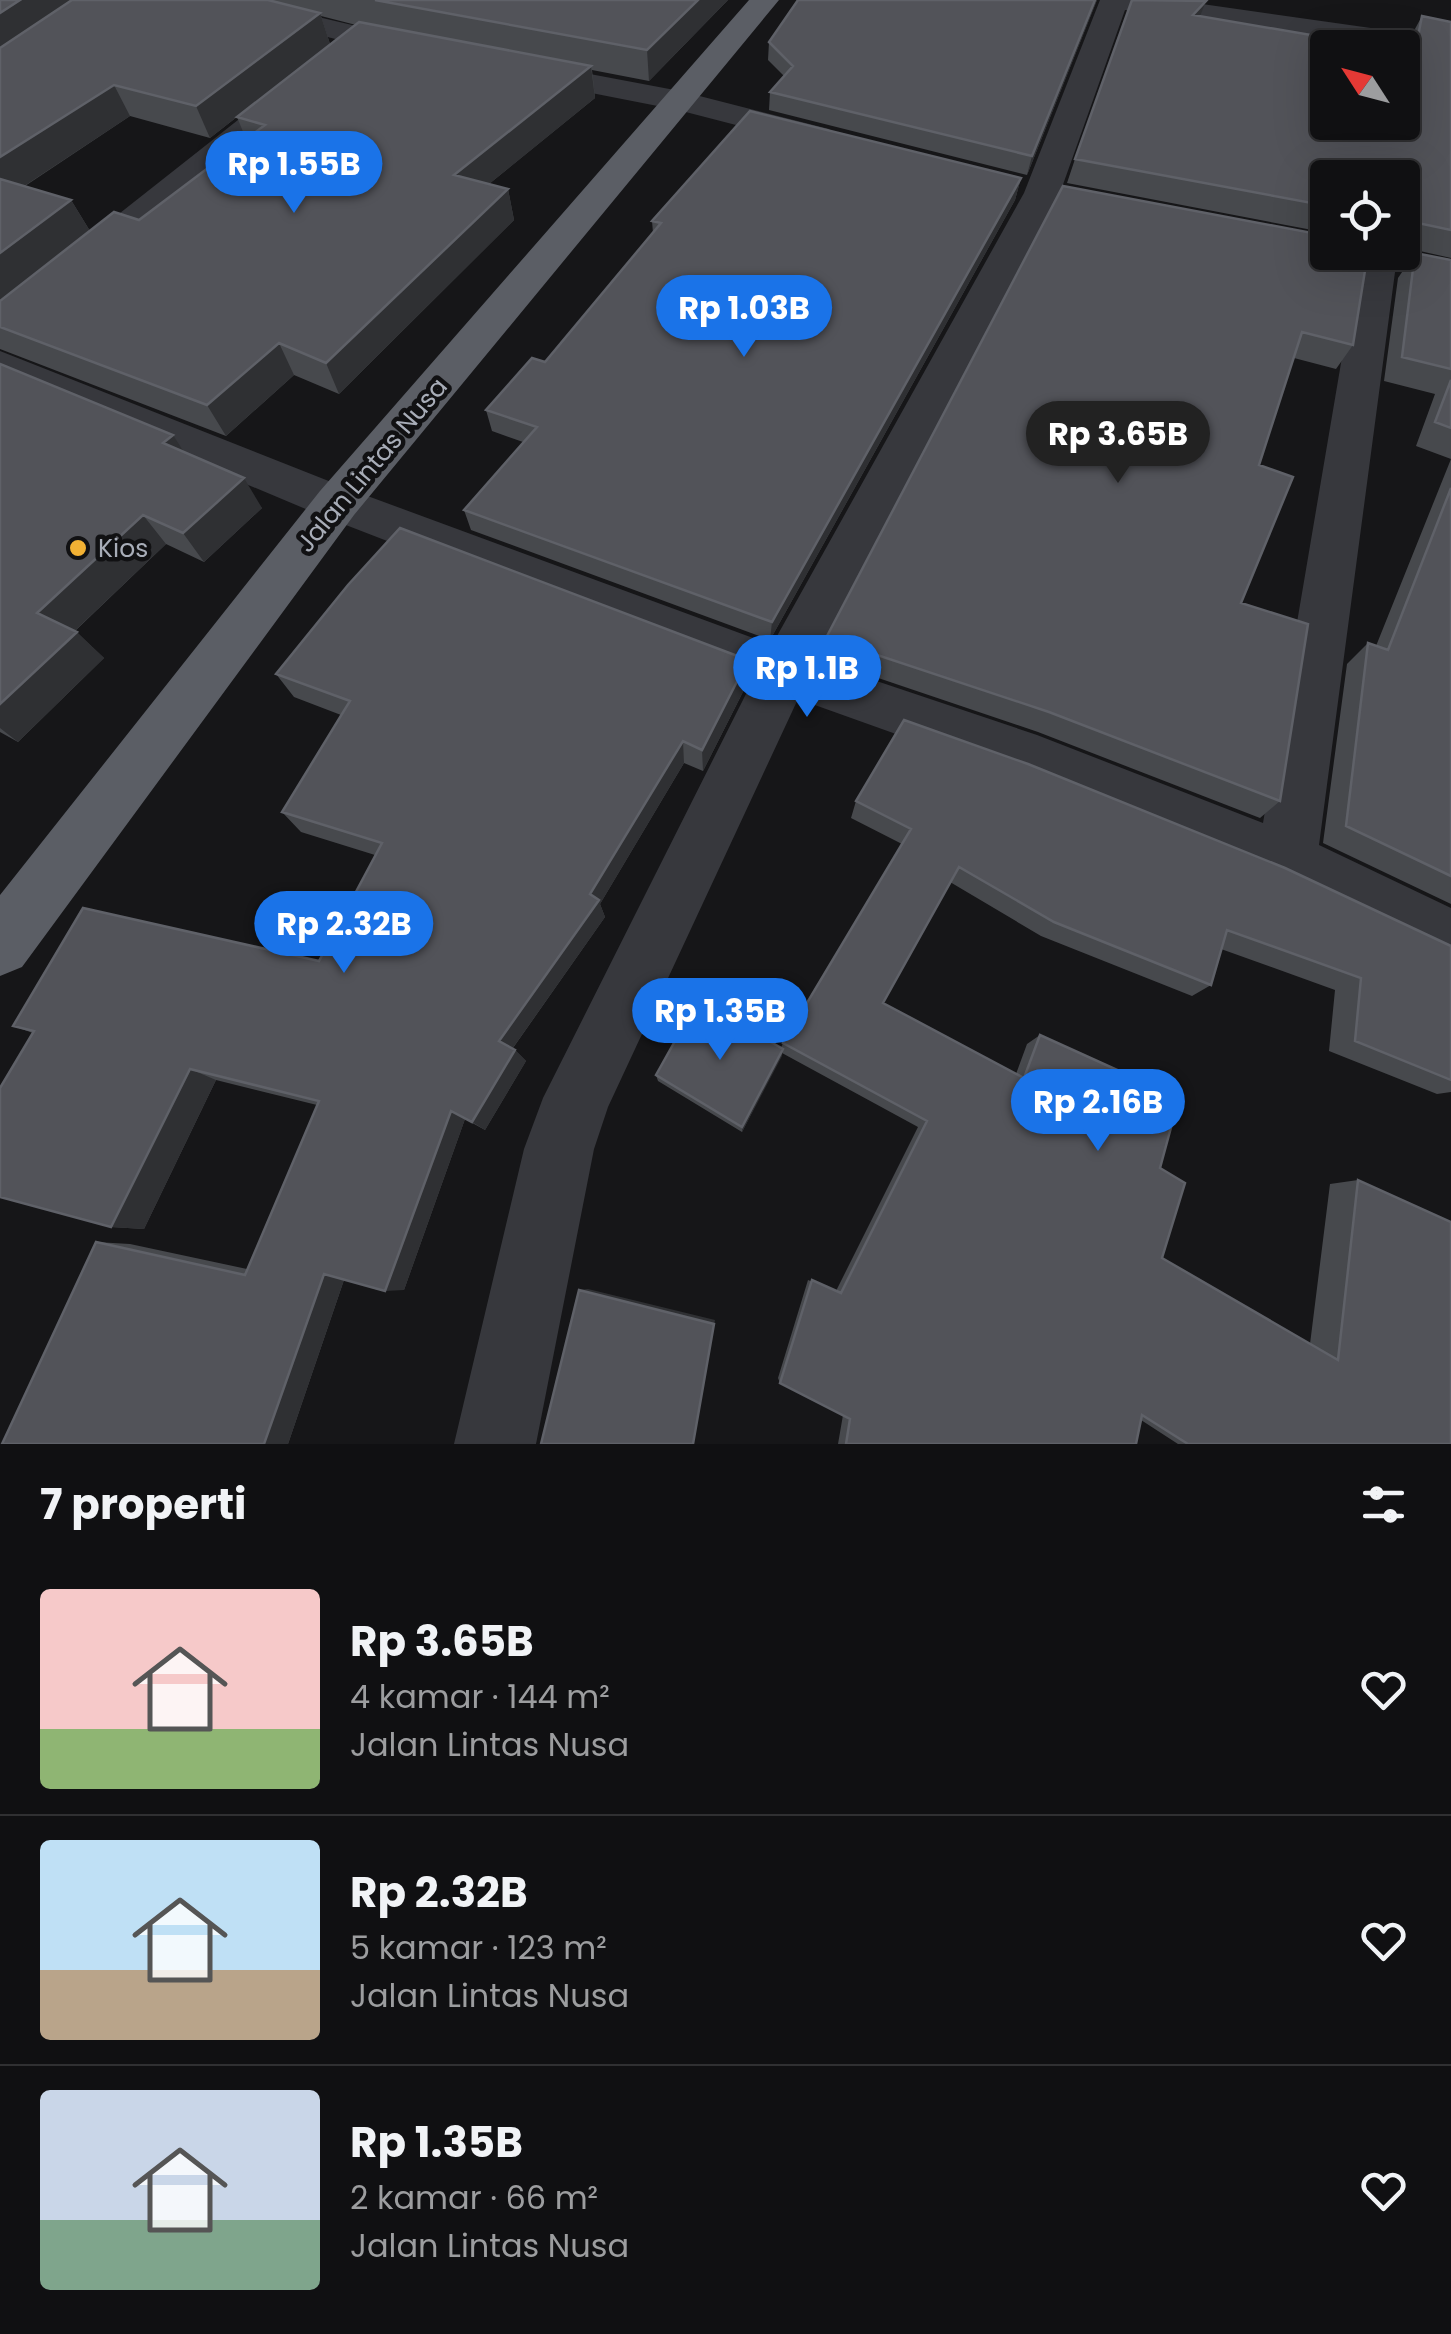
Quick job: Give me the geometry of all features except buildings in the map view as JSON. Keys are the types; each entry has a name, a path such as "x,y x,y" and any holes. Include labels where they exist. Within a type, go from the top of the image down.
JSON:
{"highway":[{"name":"Jalan Lintas Nusa","path":"0,945 337,503 765,0"}],"street":[{"path":"211,0 361,39 454,57"},
{"path":"495,1444 559,1149 576,1098 784,672 1042,192 1114,0 1323,30"},
{"path":"45,291 361,39"},
{"path":"492,64 680,101 852,145"},
{"path":"1287,860 1379,270"},
{"path":"0,365 337,503 784,672 1037,760 1287,860 1451,940"}],"place":[{"name":"Kios","path":"78,548"}]}
